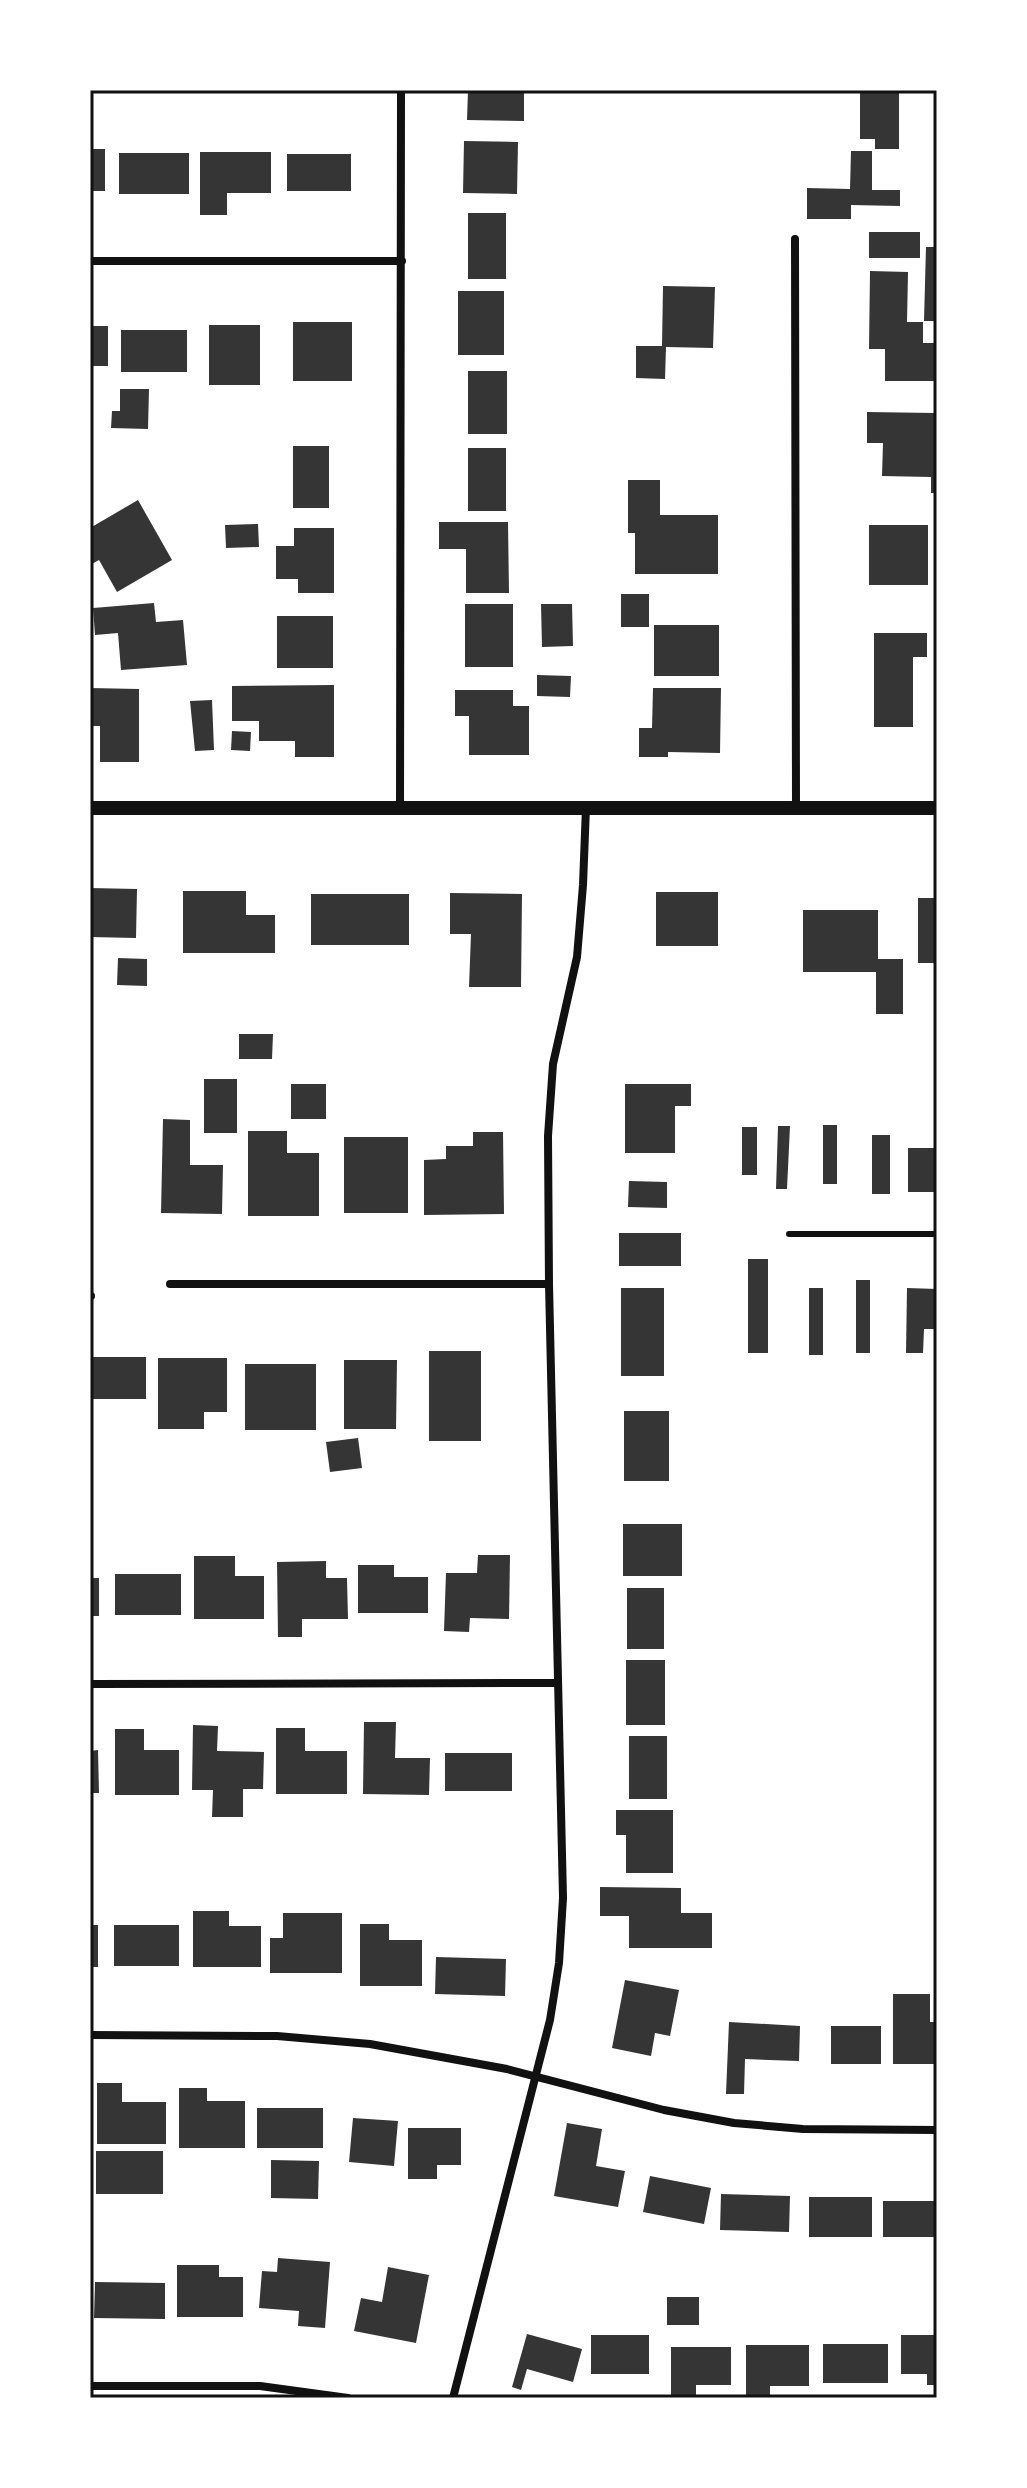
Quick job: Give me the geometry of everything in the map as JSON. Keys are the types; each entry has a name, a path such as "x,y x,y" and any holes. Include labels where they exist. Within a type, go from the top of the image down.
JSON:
{"street":[{"path":"400,809 401,90"},
{"path":"795,239 796,809"},
{"path":"90,261 402,261"},
{"path":"453,2398 537,2077 559,1963 563,1898 548,1136 553,1064 577,957 586,807"},
{"path":"90,808 937,808"},
{"path":"170,1284 549,1284"},
{"path":"90,1684 558,1683"},
{"path":"90,2035 277,2036 339,2041 439,2056 537,2077 664,2110 734,2123 803,2129 937,2130"},
{"path":"90,2386 260,2386 348,2398"}],"lane":[{"path":"789,1234 937,1234"}],"building":[{"path":"468,90 524,90 524,121 467,120"},
{"path":"860,90 899,90 899,149 875,149 875,139 860,139"},
{"path":"464,141 518,142 517,194 463,193"},
{"path":"90,149 105,149 105,191 90,191"},
{"path":"851,151 872,151 872,190 900,190 900,206 851,205 851,219 807,219 807,188 850,189"},
{"path":"200,152 271,152 271,193 227,193 227,215 200,215"},
{"path":"119,153 189,153 189,194 119,194"},
{"path":"287,154 351,154 351,191 287,191"},
{"path":"468,213 506,213 506,279 468,279"},
{"path":"869,232 920,232 920,258 869,258"},
{"path":"926,247 937,247 937,321 924,321"},
{"path":"870,271 908,272 907,322 923,322 923,343 937,343 937,381 885,381 885,349 869,349"},
{"path":"663,286 715,287 713,348 666,347 665,379 636,378 636,346 662,346"},
{"path":"458,291 504,291 504,355 458,355"},
{"path":"293,322 352,322 352,381 293,381"},
{"path":"209,325 260,325 260,385 209,385"},
{"path":"90,326 108,326 108,366 90,366"},
{"path":"121,330 187,330 187,372 121,372"},
{"path":"468,371 507,371 507,434 468,434"},
{"path":"120,389 149,389 148,429 111,428 112,411 120,411"},
{"path":"867,412 935,413 937,493 931,493 931,477 882,476 883,443 867,443"},
{"path":"293,446 329,446 329,508 293,508"},
{"path":"468,448 506,448 506,511 468,511"},
{"path":"628,480 660,480 660,515 718,515 718,574 635,574 635,533 628,533"},
{"path":"138,500 172,560 117,592 99,560 90,565 90,528"},
{"path":"439,522 508,522 509,593 466,593 466,549 439,549"},
{"path":"258,524 259,547 226,548 225,525"},
{"path":"869,525 928,525 928,585 869,585"},
{"path":"294,528 334,528 334,593 298,593 298,579 276,579 276,546 294,546"},
{"path":"621,594 649,594 649,627 621,627"},
{"path":"154,603 156,622 183,620 187,665 121,670 118,633 95,635 93,608"},
{"path":"465,604 513,604 513,667 465,667"},
{"path":"541,604 572,604 573,646 542,647"},
{"path":"277,616 333,616 333,668 277,668"},
{"path":"654,625 719,625 719,676 654,676"},
{"path":"874,633 927,633 927,657 913,657 913,727 874,727"},
{"path":"537,675 571,676 570,697 537,696"},
{"path":"334,685 334,757 295,757 295,741 259,741 259,721 232,721 232,686"},
{"path":"90,688 139,689 139,762 100,762 100,726 90,726"},
{"path":"653,688 721,688 720,753 668,752 668,757 639,757 639,728 652,728"},
{"path":"455,690 513,690 513,706 529,706 529,755 469,755 469,716 455,716"},
{"path":"212,700 214,750 195,751 190,701"},
{"path":"232,731 251,732 250,751 231,750"},
{"path":"90,888 137,889 136,938 90,937"},
{"path":"183,891 246,891 246,915 275,915 275,953 183,953"},
{"path":"656,892 718,892 718,946 656,946"},
{"path":"450,893 522,894 521,987 469,987 471,934 450,934"},
{"path":"311,894 409,894 409,945 311,945"},
{"path":"918,898 937,898 937,963 918,963"},
{"path":"803,910 878,910 878,959 903,959 903,1014 876,1014 876,972 803,972"},
{"path":"118,958 147,959 147,986 117,985"},
{"path":"239,1034 273,1034 272,1059 239,1059"},
{"path":"204,1079 237,1079 237,1133 204,1133"},
{"path":"291,1084 326,1084 326,1119 291,1119"},
{"path":"625,1084 691,1084 691,1106 675,1106 675,1153 625,1153"},
{"path":"163,1119 190,1120 190,1165 223,1165 222,1214 161,1213"},
{"path":"823,1125 837,1125 837,1184 823,1184"},
{"path":"778,1126 790,1126 787,1189 776,1189"},
{"path":"742,1127 757,1127 757,1175 742,1175"},
{"path":"248,1131 287,1131 287,1153 319,1153 319,1216 248,1216"},
{"path":"473,1132 503,1132 504,1214 424,1215 424,1160 446,1159 446,1146 473,1146"},
{"path":"872,1135 890,1135 890,1194 872,1194"},
{"path":"344,1137 408,1137 408,1213 344,1213"},
{"path":"908,1148 936,1148 936,1192 908,1192"},
{"path":"629,1181 667,1182 667,1208 628,1207"},
{"path":"619,1233 681,1233 681,1266 619,1266"},
{"path":"748,1259 768,1259 768,1353 748,1353"},
{"path":"856,1280 870,1280 870,1353 856,1353"},
{"path":"621,1288 664,1288 664,1376 621,1376"},
{"path":"809,1288 823,1288 823,1355 809,1355"},
{"path":"907,1288 937,1289 936,1329 924,1329 923,1353 906,1353"},
{"path":"429,1351 481,1351 481,1441 429,1441"},
{"path":"90,1357 146,1357 146,1399 90,1399"},
{"path":"158,1358 227,1358 227,1412 204,1412 204,1429 158,1429"},
{"path":"344,1360 397,1360 396,1429 344,1429"},
{"path":"245,1364 316,1364 316,1430 245,1430"},
{"path":"624,1411 669,1411 669,1481 624,1481"},
{"path":"358,1438 362,1468 330,1472 326,1442"},
{"path":"623,1524 682,1524 682,1576 623,1576"},
{"path":"478,1555 510,1555 509,1619 470,1618 469,1632 444,1631 446,1573 477,1573"},
{"path":"194,1556 235,1556 235,1576 264,1576 264,1619 194,1619"},
{"path":"326,1561 326,1578 347,1578 348,1619 302,1619 302,1637 278,1637 277,1562"},
{"path":"358,1565 394,1565 394,1577 428,1577 428,1613 358,1613"},
{"path":"115,1574 181,1574 181,1615 115,1615"},
{"path":"90,1578 99,1578 99,1616 90,1616"},
{"path":"627,1588 664,1588 664,1649 627,1649"},
{"path":"626,1660 665,1660 665,1725 626,1725"},
{"path":"364,1722 396,1722 395,1758 430,1758 429,1795 363,1794"},
{"path":"193,1725 218,1726 217,1751 264,1752 263,1789 243,1789 243,1817 212,1817 213,1790 192,1790"},
{"path":"276,1728 305,1728 305,1751 347,1751 347,1794 276,1794"},
{"path":"115,1729 144,1729 144,1750 179,1750 179,1795 115,1795"},
{"path":"629,1736 667,1736 667,1799 629,1799"},
{"path":"98,1750 99,1793 90,1793 90,1751"},
{"path":"445,1753 512,1753 512,1791 445,1791"},
{"path":"616,1810 673,1810 673,1873 626,1873 626,1835 616,1835"},
{"path":"600,1887 681,1888 681,1913 712,1913 712,1948 629,1948 629,1916 600,1916"},
{"path":"193,1911 229,1911 229,1926 261,1926 261,1967 193,1967"},
{"path":"283,1913 342,1913 342,1973 270,1973 270,1938 283,1938"},
{"path":"360,1924 389,1924 389,1940 422,1940 422,1986 360,1986"},
{"path":"90,1925 98,1925 98,1967 90,1967"},
{"path":"114,1925 179,1925 179,1966 114,1966"},
{"path":"436,1957 506,1959 505,1996 435,1994"},
{"path":"625,1980 679,1990 670,2036 655,2033 651,2056 612,2048"},
{"path":"893,1994 930,1994 930,2022 937,2022 937,2064 893,2064"},
{"path":"729,2022 800,2026 799,2061 745,2059 744,2094 726,2094"},
{"path":"831,2026 881,2026 881,2064 831,2064"},
{"path":"97,2083 122,2083 122,2102 166,2102 166,2144 97,2144"},
{"path":"179,2088 207,2088 207,2101 245,2101 245,2148 179,2148"},
{"path":"257,2108 323,2108 323,2148 257,2148"},
{"path":"353,2118 398,2121 394,2166 349,2162"},
{"path":"567,2123 602,2129 596,2166 625,2171 618,2207 554,2196"},
{"path":"408,2128 461,2128 461,2165 437,2165 437,2179 408,2179"},
{"path":"96,2151 163,2151 163,2194 96,2194"},
{"path":"271,2160 319,2161 318,2199 271,2198"},
{"path":"650,2176 711,2188 704,2224 643,2212"},
{"path":"721,2194 790,2196 789,2232 720,2230"},
{"path":"809,2197 872,2197 872,2237 809,2237"},
{"path":"883,2201 937,2201 937,2237 883,2237"},
{"path":"278,2258 330,2262 325,2328 298,2326 299,2311 259,2308 262,2271 277,2272"},
{"path":"177,2265 219,2265 219,2277 243,2277 243,2317 177,2317"},
{"path":"388,2267 429,2275 416,2343 354,2331 361,2298 382,2302"},
{"path":"95,2282 165,2283 165,2319 94,2318"},
{"path":"667,2297 699,2297 699,2325 667,2325"},
{"path":"527,2334 582,2349 573,2382 527,2369 521,2390 512,2387"},
{"path":"591,2335 649,2335 649,2374 591,2374"},
{"path":"901,2335 937,2335 937,2385 927,2385 927,2374 901,2374"},
{"path":"823,2344 888,2344 888,2383 823,2383"},
{"path":"746,2345 809,2345 809,2386 770,2386 770,2398 746,2398"},
{"path":"671,2347 731,2347 731,2385 696,2385 696,2398 671,2398"}]}
